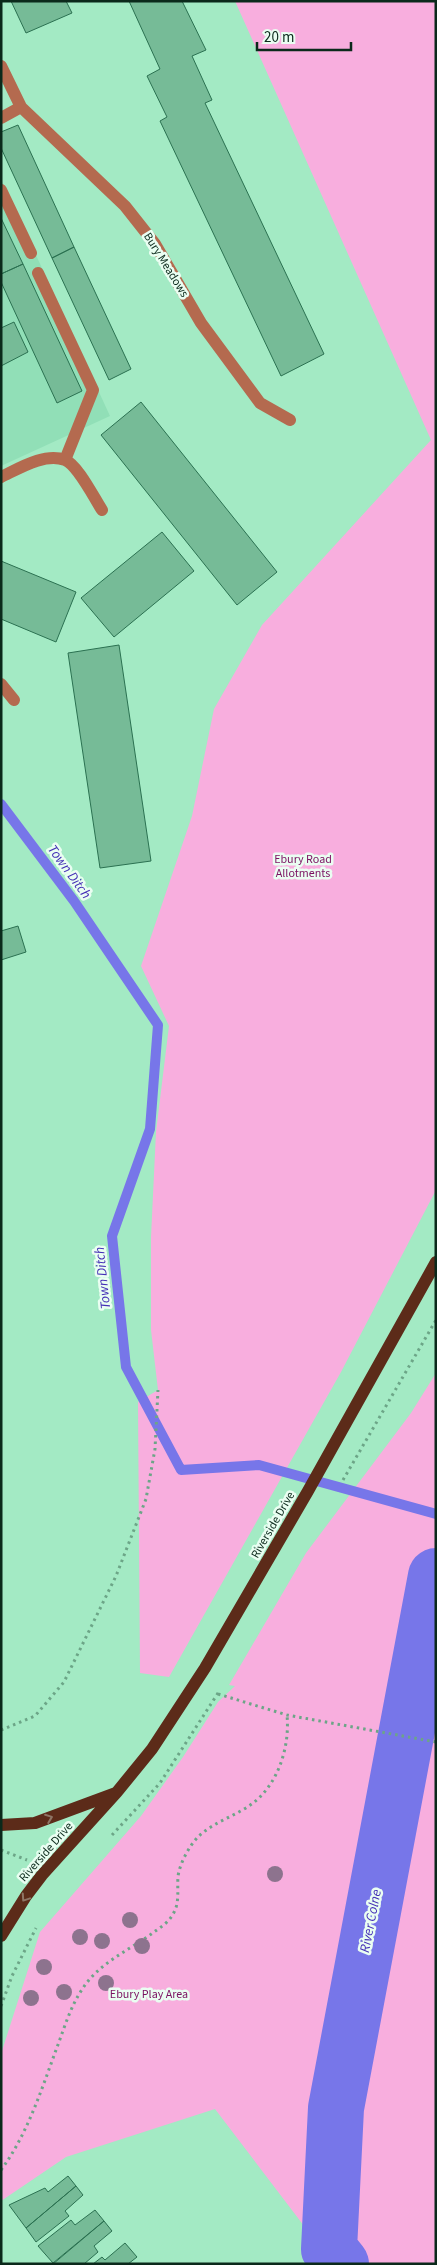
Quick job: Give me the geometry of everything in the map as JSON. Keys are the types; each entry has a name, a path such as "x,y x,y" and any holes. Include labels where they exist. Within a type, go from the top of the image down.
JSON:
{"main road":[{"name":"Riverside Drive","path":"1,1936 26,1896 42,1875 118,1792 152,1748 205,1668 308,1492 436,1262"},
{"name":"Riverside Drive","path":"1,1825 35,1823 118,1792"}],"street":[{"name":"Bury Meadows","path":"1,66 21,107 125,206 155,244 201,323 260,403 290,420"},
{"path":"1,118 21,107"},
{"path":"1,190 31,252"},
{"path":"38,273 93,390 64,460"},
{"path":"1,477 22,466 53,458 64,460 75,468 102,510"},
{"path":"1,684 14,700"}],"path":[{"path":"345,1476 436,1320"},
{"path":"1,1730 35,1716 64,1682 116,1576 146,1499 155,1449 158,1390"},
{"path":"218,1694 287,1715 436,1742"},
{"path":"1,2170 11,2157 38,2100 72,2005 84,1986 98,1971 146,1939 173,1916 178,1904 178,1876 185,1856 198,1837 252,1803 270,1786 277,1774 285,1743 287,1715"},
{"path":"1,1850 28,1860"},
{"path":"1,2006 12,1976 36,1926"}],"shaded area":[{"path":"1,179 110,416 1,466"}],"green space":[{"name":"Ebury Road Allotments","path":"235,1 436,1 436,1190 341,1372 169,1677 140,1673 138,1402 158,1390 151,1330 151,1237 156,1132 169,1026 141,966 192,816 214,709 262,625 431,440"},
{"name":"Ebury Play Area","path":"436,1373 436,2264 333,2264 215,2109 66,2157 1,2201 1,2054 40,1932 141,1816 183,1757 218,1702 235,1686 229,1685 306,1553 411,1413"}],"building":[{"path":"11,1 66,1 72,13 26,33"},
{"path":"129,1 182,1 206,50 192,56 212,100 205,103 324,354 281,376 160,121 167,117 147,76 160,69"},
{"path":"18,125 74,247 52,258 1,148 1,132"},
{"path":"1,218 23,264 1,274"},
{"path":"74,247 131,369 109,380 52,258"},
{"path":"23,264 82,391 57,403 1,282 1,274"},
{"path":"14,322 28,352 1,366 1,328"},
{"path":"141,402 277,572 237,605 101,435"},
{"path":"162,532 194,571 114,637 81,598"},
{"path":"1,561 76,592 56,642 1,619"},
{"path":"119,645 151,861 100,868 68,653"},
{"path":"18,926 26,952 1,960 1,931"},
{"path":"68,2176 76,2186 26,2228 9,2205 45,2188 48,2192"},
{"path":"76,2186 83,2195 65,2211 69,2216 36,2242 26,2228"},
{"path":"95,2210 104,2221 53,2263 38,2246 71,2220 75,2225"},
{"path":"104,2221 112,2231 94,2246 98,2252 84,2264 53,2264"},
{"path":"125,2243 137,2257 128,2264 93,2264 102,2257 105,2260"}],"waterway":[{"name":"Town Ditch","path":"1,804 74,901 158,1025 150,1129 112,1236 126,1367 181,1470 259,1465 436,1514"},
{"name":"River Colne","path":"341,2264 329,2249 336,2108 436,1576"}]}
